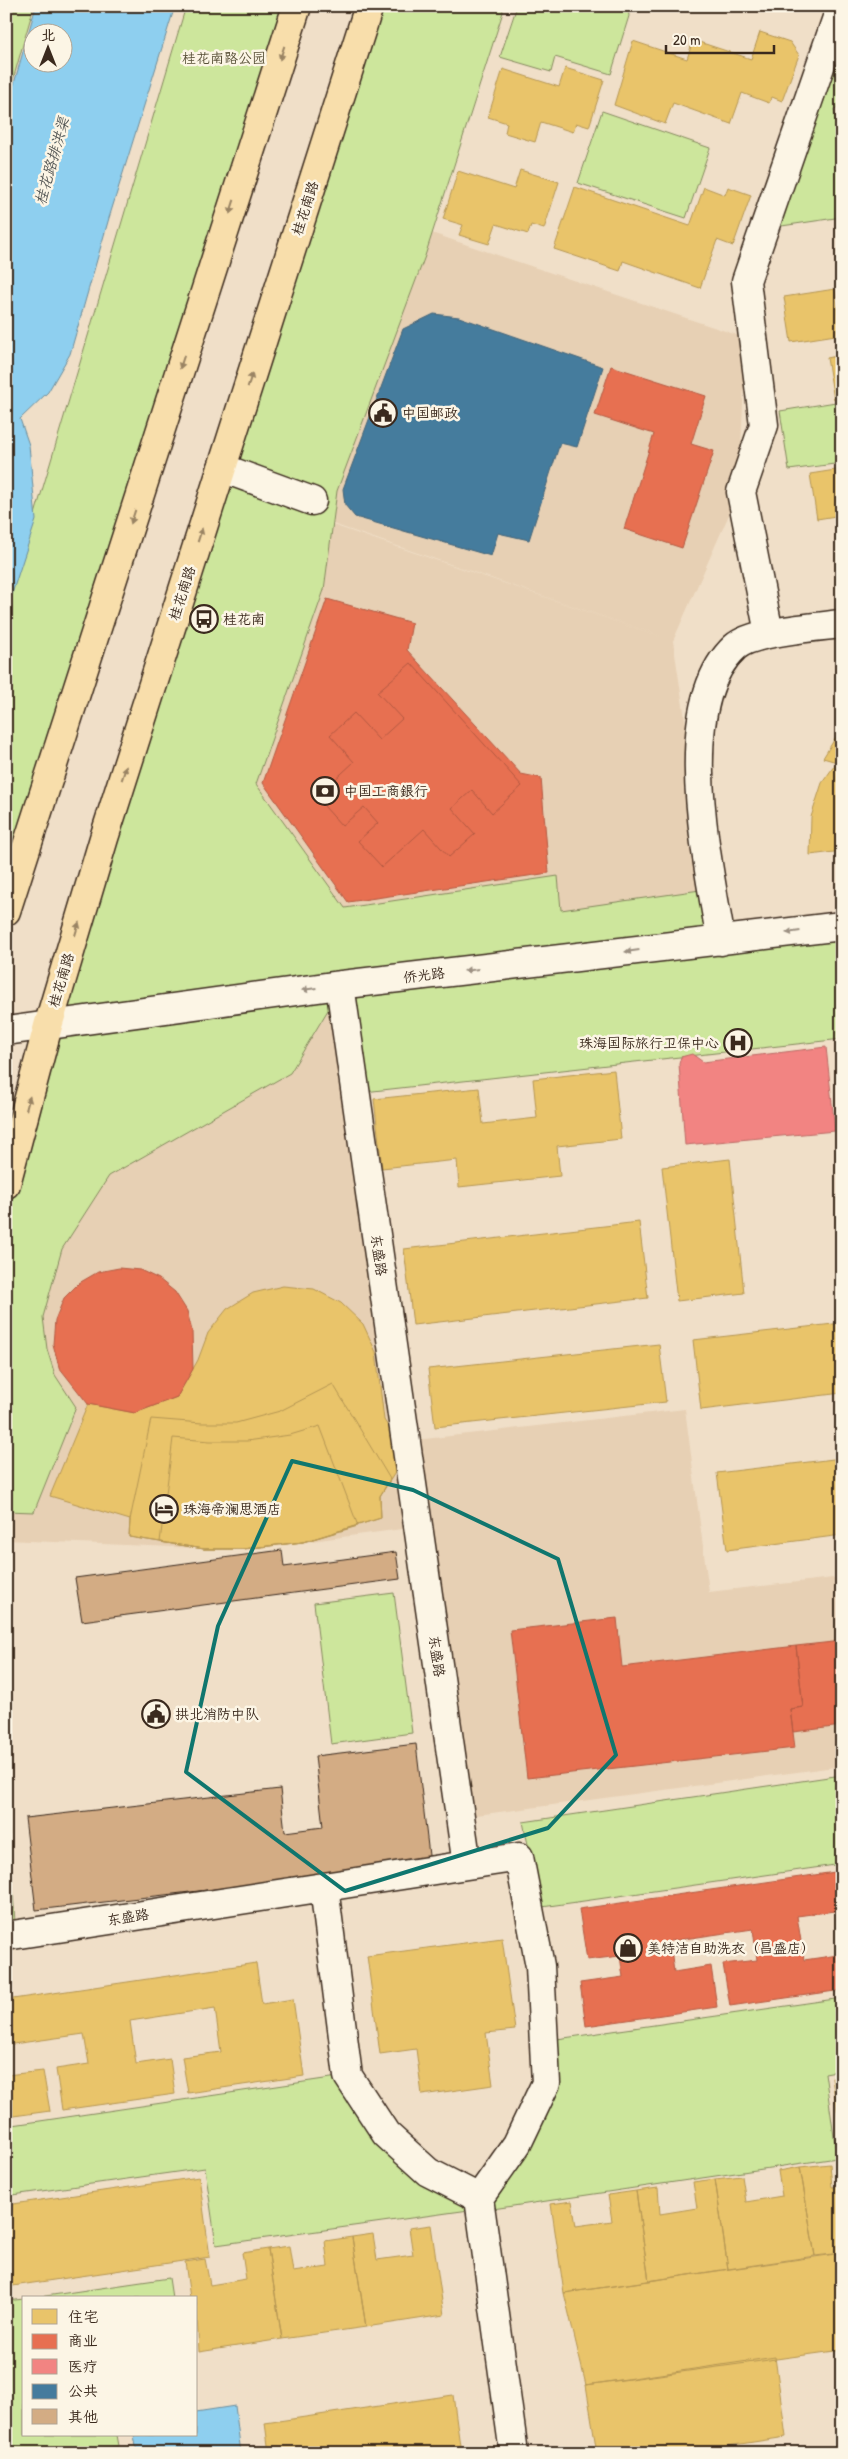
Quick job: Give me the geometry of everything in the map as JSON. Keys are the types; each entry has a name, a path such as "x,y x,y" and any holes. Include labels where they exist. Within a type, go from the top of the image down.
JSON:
{"main road":[{"path":"6,912 297,6"},
{"name":"桂花南路","path":"6,1184 48,1026 104,838 369,6"}],"street":[{"path":"769,633 741,492 764,425 746,281 841,6"},
{"path":"222,468 312,501"},
{"path":"721,941 700,805 700,728 711,680 736,646 769,633 842,624"},
{"name":"侨光路","path":"6,1031 340,985 842,926"},
{"name":"东盛路","path":"6,1936 467,1865 340,985"},
{"path":"467,1865 519,1857 540,1966 546,2082 517,2144 479,2198 514,2453"},
{"path":"324,1887 348,2076 386,2134 428,2172 479,2198"}],"highlighted area":[{"path":"292,1461 413,1490 558,1559 616,1755 548,1828 345,1891 186,1772 218,1626"}],"shaded area":[{"path":"312,193 746,338 739,492 673,641 719,939 340,987 417,1527 245,1550 6,1540 6,1191 51,1023 218,486 668,639 219,485"},
{"path":"685,1409 709,1592 842,1577 842,1766 462,1817 407,1441"}],"green space":[{"path":"6,6 34,6 29,22 22,22 22,48 6,104"},
{"name":"桂花南路公园","path":"186,6 293,6 6,899 6,612"},
{"path":"378,6 502,6 503,12 425,256 337,491 324,590 256,784 345,908 558,876 561,910 707,889 714,936 57,1017"},
{"path":"517,6 628,6 629,16 611,74 555,57 551,72 500,57"},
{"path":"842,36 842,107 834,109 842,163 842,217 775,227"},
{"path":"602,111 710,148 686,218 578,183"},
{"path":"842,401 842,463 789,470 780,411"},
{"path":"842,936 842,1039 364,1092 349,991"},
{"path":"337,995 290,1073 109,1176 62,1249 43,1317 47,1349 55,1375 76,1407 34,1512 6,1511 6,1222 54,1034"},
{"path":"394,1593 412,1733 331,1744 314,1603"},
{"path":"842,1775 842,1864 542,1907 523,1822"},
{"path":"6,1791 15,1922 6,1923"},
{"path":"842,1998 842,2070 825,2073 837,2158 486,2210 550,2040"},
{"path":"338,2077 425,2182 469,2210 216,2245 205,2168 6,2196 6,2126"},
{"path":"169,2278 172,2296 46,2296"},
{"path":"22,2299 22,2436 117,2436 119,2446 74,2453 6,2453 6,2301"}],"water":[{"name":"桂花路排洪渠","path":"36,6 175,6 109,218 70,354 48,392 20,419 29,445 36,520 6,612 6,112 22,55 22,72 72,72 72,22 31,22"},
{"path":"235,2406 241,2453 137,2453 134,2436 198,2436 198,2412"}],"building: 住宅":[{"path":"760,32 790,42 799,55 782,101 772,97 769,103 742,93 731,124 673,103 665,124 614,105 633,41 687,59 693,40 751,59"},
{"path":"565,68 604,80 589,127 576,123 573,132 541,122 535,142 505,133 507,123 488,117 503,69 559,87"},
{"path":"520,170 559,182 544,229 531,225 528,234 496,224 489,244 459,235 463,225 443,219 458,171 514,189"},
{"path":"575,187 690,226 704,187 725,195 728,187 751,195 733,246 717,240 700,288 623,261 620,271 554,249"},
{"path":"835,289 838,313 842,312 842,334 791,342 784,297"},
{"path":"842,355 842,398 834,399 827,358"},
{"path":"842,469 842,515 817,519 810,474"},
{"path":"842,727 842,851 810,855 811,817 822,783 837,762 823,758"},
{"path":"614,1070 621,1139 557,1146 560,1176 459,1187 457,1160 382,1168 374,1099 479,1088 483,1124 537,1118 533,1079"},
{"path":"730,1159 744,1293 677,1301 662,1167"},
{"path":"639,1222 648,1298 413,1325 404,1249"},
{"path":"283,1286 314,1289 341,1303 363,1324 376,1352 384,1420 394,1436 398,1468 380,1496 381,1518 303,1542 243,1549 204,1549 129,1537 130,1520 50,1496 88,1404 135,1413 177,1397 198,1360 208,1333 227,1309 253,1293"},
{"path":"842,1323 842,1393 701,1410 693,1340"},
{"path":"659,1344 666,1402 435,1427 428,1369"},
{"path":"333,1384 390,1479 380,1496 381,1518 303,1542 243,1549 204,1549 129,1537 130,1520 151,1419 202,1423 236,1423 280,1411"},
{"path":"320,1426 358,1526 303,1542 243,1549 204,1549 160,1542 173,1438 247,1441 290,1435"},
{"path":"842,1458 842,1535 727,1550 717,1473"},
{"path":"502,1938 515,2030 486,2033 493,2085 422,2095 416,2049 380,2054 367,1956"},
{"path":"256,1963 262,2004 293,1999 304,2076 188,2093 182,2057 221,2052 215,2008 130,2021 136,2064 170,2059 175,2094 62,2110 56,2069 89,2064 84,2034 6,2045 6,2000"},
{"path":"43,2071 50,2111 6,2117 6,2075"},
{"path":"842,2077 842,2141 832,2078"},
{"path":"830,2164 832,2187 842,2186 842,2253 815,2256 800,2167"},
{"path":"800,2167 815,2256 728,2269 715,2179 742,2176 746,2202 782,2196 778,2171"},
{"path":"199,2177 210,2257 6,2287 6,2205"},
{"path":"715,2179 728,2269 649,2281 636,2191 658,2188 660,2214 697,2208 693,2182"},
{"path":"636,2191 649,2281 564,2293 551,2204 572,2201 576,2226 612,2221 608,2195"},
{"path":"431,2225 444,2315 366,2327 352,2237 373,2234 377,2260 413,2255 409,2228"},
{"path":"352,2237 366,2327 282,2339 268,2249 289,2246 293,2272 328,2267 325,2241"},
{"path":"268,2249 282,2339 199,2352 198,2296 190,2296 185,2262 205,2259 210,2285 246,2279 242,2253"},
{"path":"842,2253 842,2350 586,2385 564,2293"},
{"path":"775,2357 786,2437 682,2453 597,2453 586,2385"},
{"path":"453,2395 461,2453 269,2453 265,2423"}],"building: 商业":[{"path":"437,321 451,321 465,327 476,338 482,352 479,374 471,386 451,397 437,397 423,391 412,380 406,366 406,352 412,338 423,327"},
{"path":"611,366 706,396 691,444 714,451 682,548 624,529 654,434 595,415"},
{"path":"371,463 381,463 391,467 399,475 403,490 399,505 391,513 381,517 371,517 361,513 353,505 349,495 349,485 353,475 361,467"},
{"path":"327,599 412,623 407,650 521,774 541,778 549,873 348,902 263,783"},
{"path":"411,663 522,786 492,813 472,790 452,808 475,834 449,857 424,829 382,867 358,841 378,823 364,807 342,826 316,797 354,762 330,735 354,713 379,740 402,719 377,692"},
{"path":"119,1268 140,1270 159,1279 175,1292 187,1311 192,1331 193,1369 177,1397 135,1413 88,1404 59,1367 53,1344 55,1320 64,1298 79,1283 98,1272"},
{"path":"617,1618 622,1667 796,1646 803,1707 790,1709 795,1748 527,1778 510,1630"},
{"path":"842,1641 842,1726 793,1732 790,1709 803,1707 796,1646"},
{"name":"美特洁自助洗衣（昌盛店）","path":"842,1871 842,1910 797,1916 804,1960 838,1955 842,1990 730,2006 723,1964 757,1960 753,1929 670,1941 674,1972 711,1966 717,2007 586,2026 580,1983 623,1977 620,1956 587,1960 579,1909"}],"building: 医疗":[{"path":"826,1047 835,1131 685,1145 679,1064 681,1057 692,1054 703,1062"}],"building: 公共":[{"path":"434,314 459,317 603,367 577,447 560,443 529,540 498,533 491,556 355,517 345,505 343,489 403,329"}],"building: 其他":[{"path":"282,1550 284,1567 396,1552 400,1579 82,1621 75,1578"},
{"path":"416,1744 430,1864 36,1910 25,1818 280,1789 285,1832 323,1827 315,1756"}],"place":[{"name":"中国邮政","path":"383,413"},
{"name":"桂花南","path":"204,619"},
{"name":"中国工商銀行","path":"325,791"},
{"name":"珠海国际旅行卫保中心","path":"738,1043"},
{"name":"珠海帝澜思酒店","path":"164,1509"},
{"name":"拱北消防中队","path":"156,1714"},
{"name":"美特洁自助洗衣（昌盛店）","path":"628,1948"}]}
